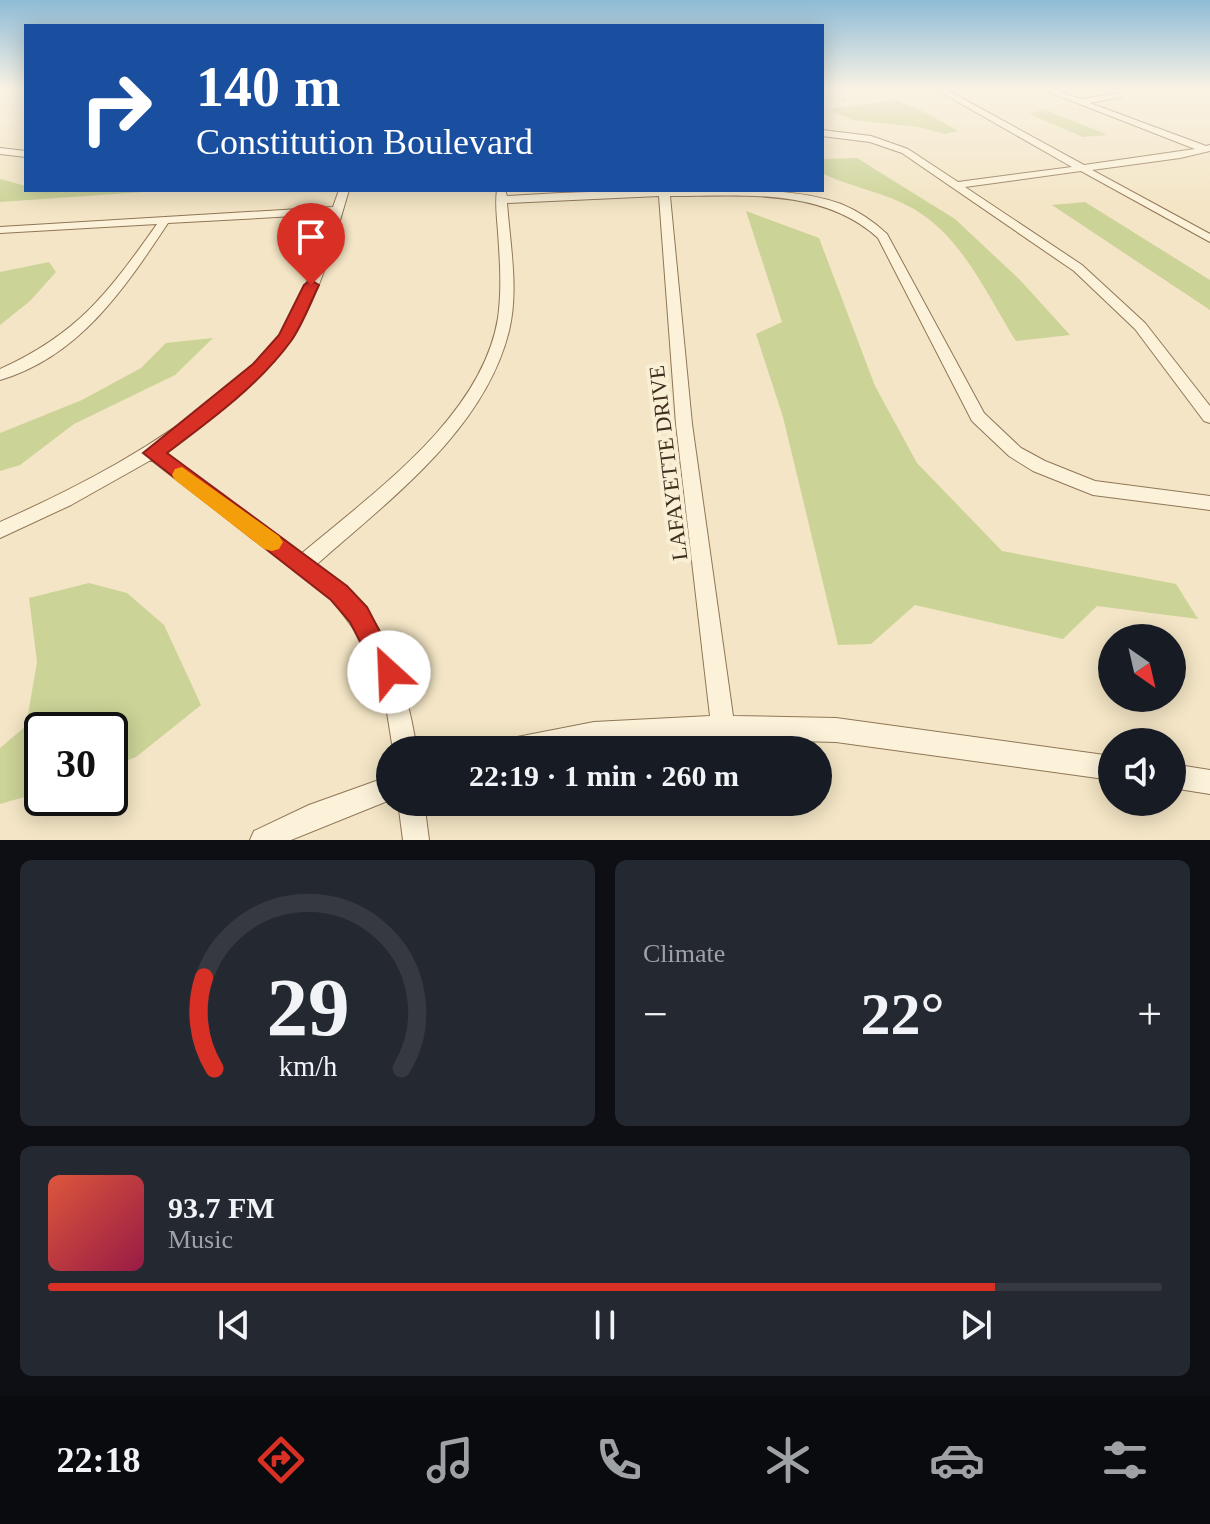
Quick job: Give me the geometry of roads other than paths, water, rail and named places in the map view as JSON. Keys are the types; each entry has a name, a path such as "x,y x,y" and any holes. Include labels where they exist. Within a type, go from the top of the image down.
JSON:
{"street":[{"path":"1013,129 1210,239"},
{"path":"1153,129 1208,149"},
{"path":"824,133 860,137 894,146 925,162 1099,286 1140,326 1210,417"},
{"path":"958,185 1208,149"},
{"path":"0,151 24,154"},
{"path":"0,530 55,506 153,453 229,395 259,367 286,337 311,285 343,192"},
{"name":"LAFAYETTE DRIVE","path":"664,193 684,424 723,727"},
{"path":"302,565 397,482 445,434 495,355 505,302 501,195 786,195 832,205 867,221 883,236 978,417 1015,452 1039,466 1093,488 1210,503"},
{"path":"0,230 337,210"},
{"path":"0,375 41,356 105,307 165,220"},
{"path":"153,453 339,593 359,614 389,672 403,736"},
{"path":"584,736 723,727 836,730 1098,766"},
{"path":"1186,778 1210,782"},
{"path":"263,840 309,818 376,793"},
{"path":"413,816 416,840"}]}
